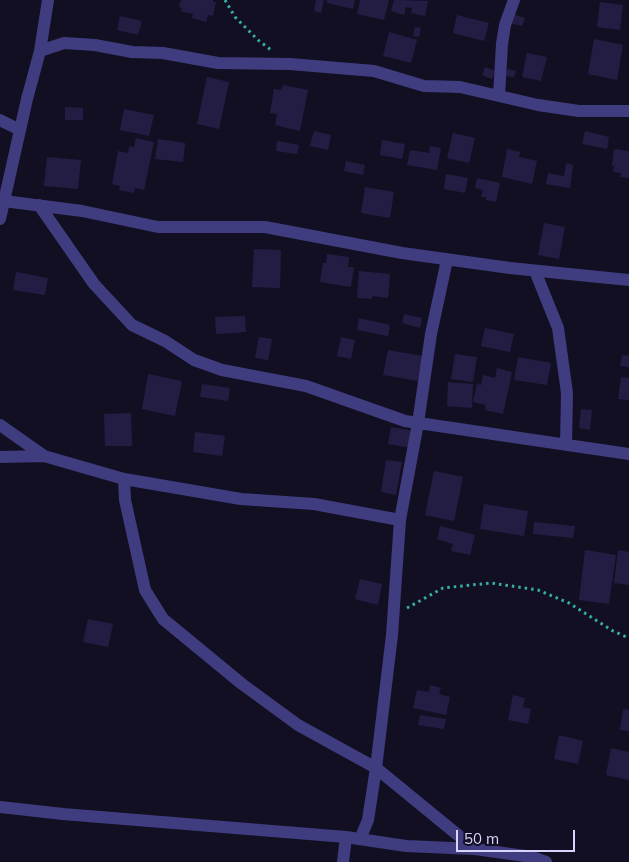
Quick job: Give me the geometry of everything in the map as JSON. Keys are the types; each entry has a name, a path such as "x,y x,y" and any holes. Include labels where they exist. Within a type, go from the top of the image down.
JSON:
{"street":[{"path":"0,219 40,51 48,0"},
{"path":"499,96 502,44 514,0"},
{"path":"40,51 64,43 132,52 163,53 218,63 290,64 374,71 424,86 460,87 538,105 579,111 629,111"},
{"path":"0,120 20,130"},
{"path":"4,201 82,211 158,227 265,227 402,254 535,271 629,280"},
{"path":"39,205 94,284 132,325 165,341 194,360 222,370 306,386 405,421 629,454"},
{"path":"360,839 368,820 376,768 393,615 400,520 418,423 431,334 447,260"},
{"path":"535,271 558,328 567,393 566,445"},
{"path":"0,425 44,456"},
{"path":"0,458 44,456 124,479 241,498 314,504 400,520"},
{"path":"124,479 125,500 145,590 163,619 242,684 298,725 376,768 475,849"},
{"path":"0,806 63,814 346,837 406,846 475,849 532,857 546,862"},
{"path":"343,862 346,837"}],"path":[{"path":"225,0 235,18 258,40 290,64"},
{"path":"393,615 443,588 491,583 538,590 569,603 613,631 629,638"}],"building":[{"path":"181,0 213,0 213,2 216,2 213,16 208,15 206,22 192,18 193,14 181,11 182,8 179,7"},
{"path":"316,0 324,0 321,13 314,11"},
{"path":"327,0 355,0 353,9 327,3"},
{"path":"360,0 389,0 384,20 357,14"},
{"path":"394,0 428,1 425,16 411,13 412,8 406,7 404,15 391,11"},
{"path":"600,2 623,5 620,30 597,27"},
{"path":"513,14 525,18 522,26 510,23"},
{"path":"457,15 489,23 484,41 453,33"},
{"path":"120,16 142,21 138,35 117,30"},
{"path":"415,27 421,28 419,37 413,36"},
{"path":"389,32 417,40 411,63 383,56"},
{"path":"594,39 623,45 617,80 588,74"},
{"path":"527,53 547,57 541,81 522,77"},
{"path":"485,67 495,71 492,79 482,75"},
{"path":"507,69 516,71 514,77 506,76"},
{"path":"207,77 229,82 219,129 197,124"},
{"path":"283,85 308,90 300,131 275,125 277,114 270,113 274,89 281,90"},
{"path":"65,107 83,108 83,120 65,120"},
{"path":"124,109 154,115 149,136 120,130"},
{"path":"314,131 331,135 328,150 310,146"},
{"path":"585,131 609,137 607,149 582,144"},
{"path":"453,133 475,138 469,163 447,158"},
{"path":"136,138 154,142 144,190 135,188 134,193 119,190 120,186 112,184 118,151 128,153 129,146 134,147"},
{"path":"158,139 185,143 183,162 155,159"},
{"path":"382,140 405,144 402,159 380,155"},
{"path":"277,141 299,145 297,154 276,151"},
{"path":"430,146 441,148 437,170 407,165 410,150 429,153"},
{"path":"507,149 520,152 519,157 537,161 532,184 502,177"},
{"path":"614,149 629,151 629,178 620,177 621,173 613,172"},
{"path":"47,157 81,160 78,189 44,186"},
{"path":"346,161 365,165 363,175 344,171"},
{"path":"566,163 573,165 570,188 546,184 548,173 564,176"},
{"path":"446,174 468,178 465,193 444,189"},
{"path":"477,178 500,183 496,202 486,200 486,197 481,197 483,190 475,188"},
{"path":"365,187 394,192 390,218 361,213"},
{"path":"544,223 565,227 559,259 538,255"},
{"path":"254,249 281,250 280,288 252,287"},
{"path":"327,254 349,257 348,267 354,267 351,287 320,282 323,263 326,263"},
{"path":"359,271 390,274 388,298 372,296 372,299 357,298"},
{"path":"16,272 48,278 45,295 13,290"},
{"path":"404,314 422,318 420,328 402,323"},
{"path":"245,316 246,332 216,334 215,317"},
{"path":"359,318 390,325 388,336 357,330"},
{"path":"485,328 514,334 510,352 481,346"},
{"path":"259,337 272,339 268,360 255,358"},
{"path":"341,337 355,340 351,359 337,356"},
{"path":"388,350 423,356 418,381 383,375"},
{"path":"455,354 477,357 473,382 451,379"},
{"path":"622,355 629,356 629,367 620,366"},
{"path":"518,357 551,363 547,385 514,380"},
{"path":"497,368 512,372 503,414 485,410 486,405 473,402 477,384 481,385 483,375 495,378"},
{"path":"148,374 182,381 175,416 142,409"},
{"path":"621,377 629,378 629,400 618,399"},
{"path":"448,382 473,384 472,408 447,406"},
{"path":"202,384 230,388 228,401 200,397"},
{"path":"581,409 592,410 590,430 579,428"},
{"path":"131,413 132,446 105,446 104,414"},
{"path":"391,427 415,431 413,448 388,444"},
{"path":"195,432 225,436 222,456 193,452"},
{"path":"386,460 402,462 396,495 381,492"},
{"path":"434,471 463,477 454,521 425,515"},
{"path":"484,504 528,511 524,536 480,529"},
{"path":"534,522 575,526 573,538 533,534"},
{"path":"440,526 475,535 470,555 451,551 453,544 437,539"},
{"path":"585,550 616,555 609,604 579,600"},
{"path":"618,550 629,552 629,585 614,583"},
{"path":"360,579 382,584 378,605 355,599"},
{"path":"88,619 113,624 108,647 83,642"},
{"path":"430,685 441,688 439,694 450,697 446,715 413,708 417,690 429,692"},
{"path":"513,695 525,698 523,707 531,709 528,724 508,720"},
{"path":"623,709 629,710 629,731 620,730"},
{"path":"420,715 446,719 444,729 418,725"},
{"path":"559,735 583,741 578,764 554,759"},
{"path":"611,748 629,752 629,780 606,775"}]}
